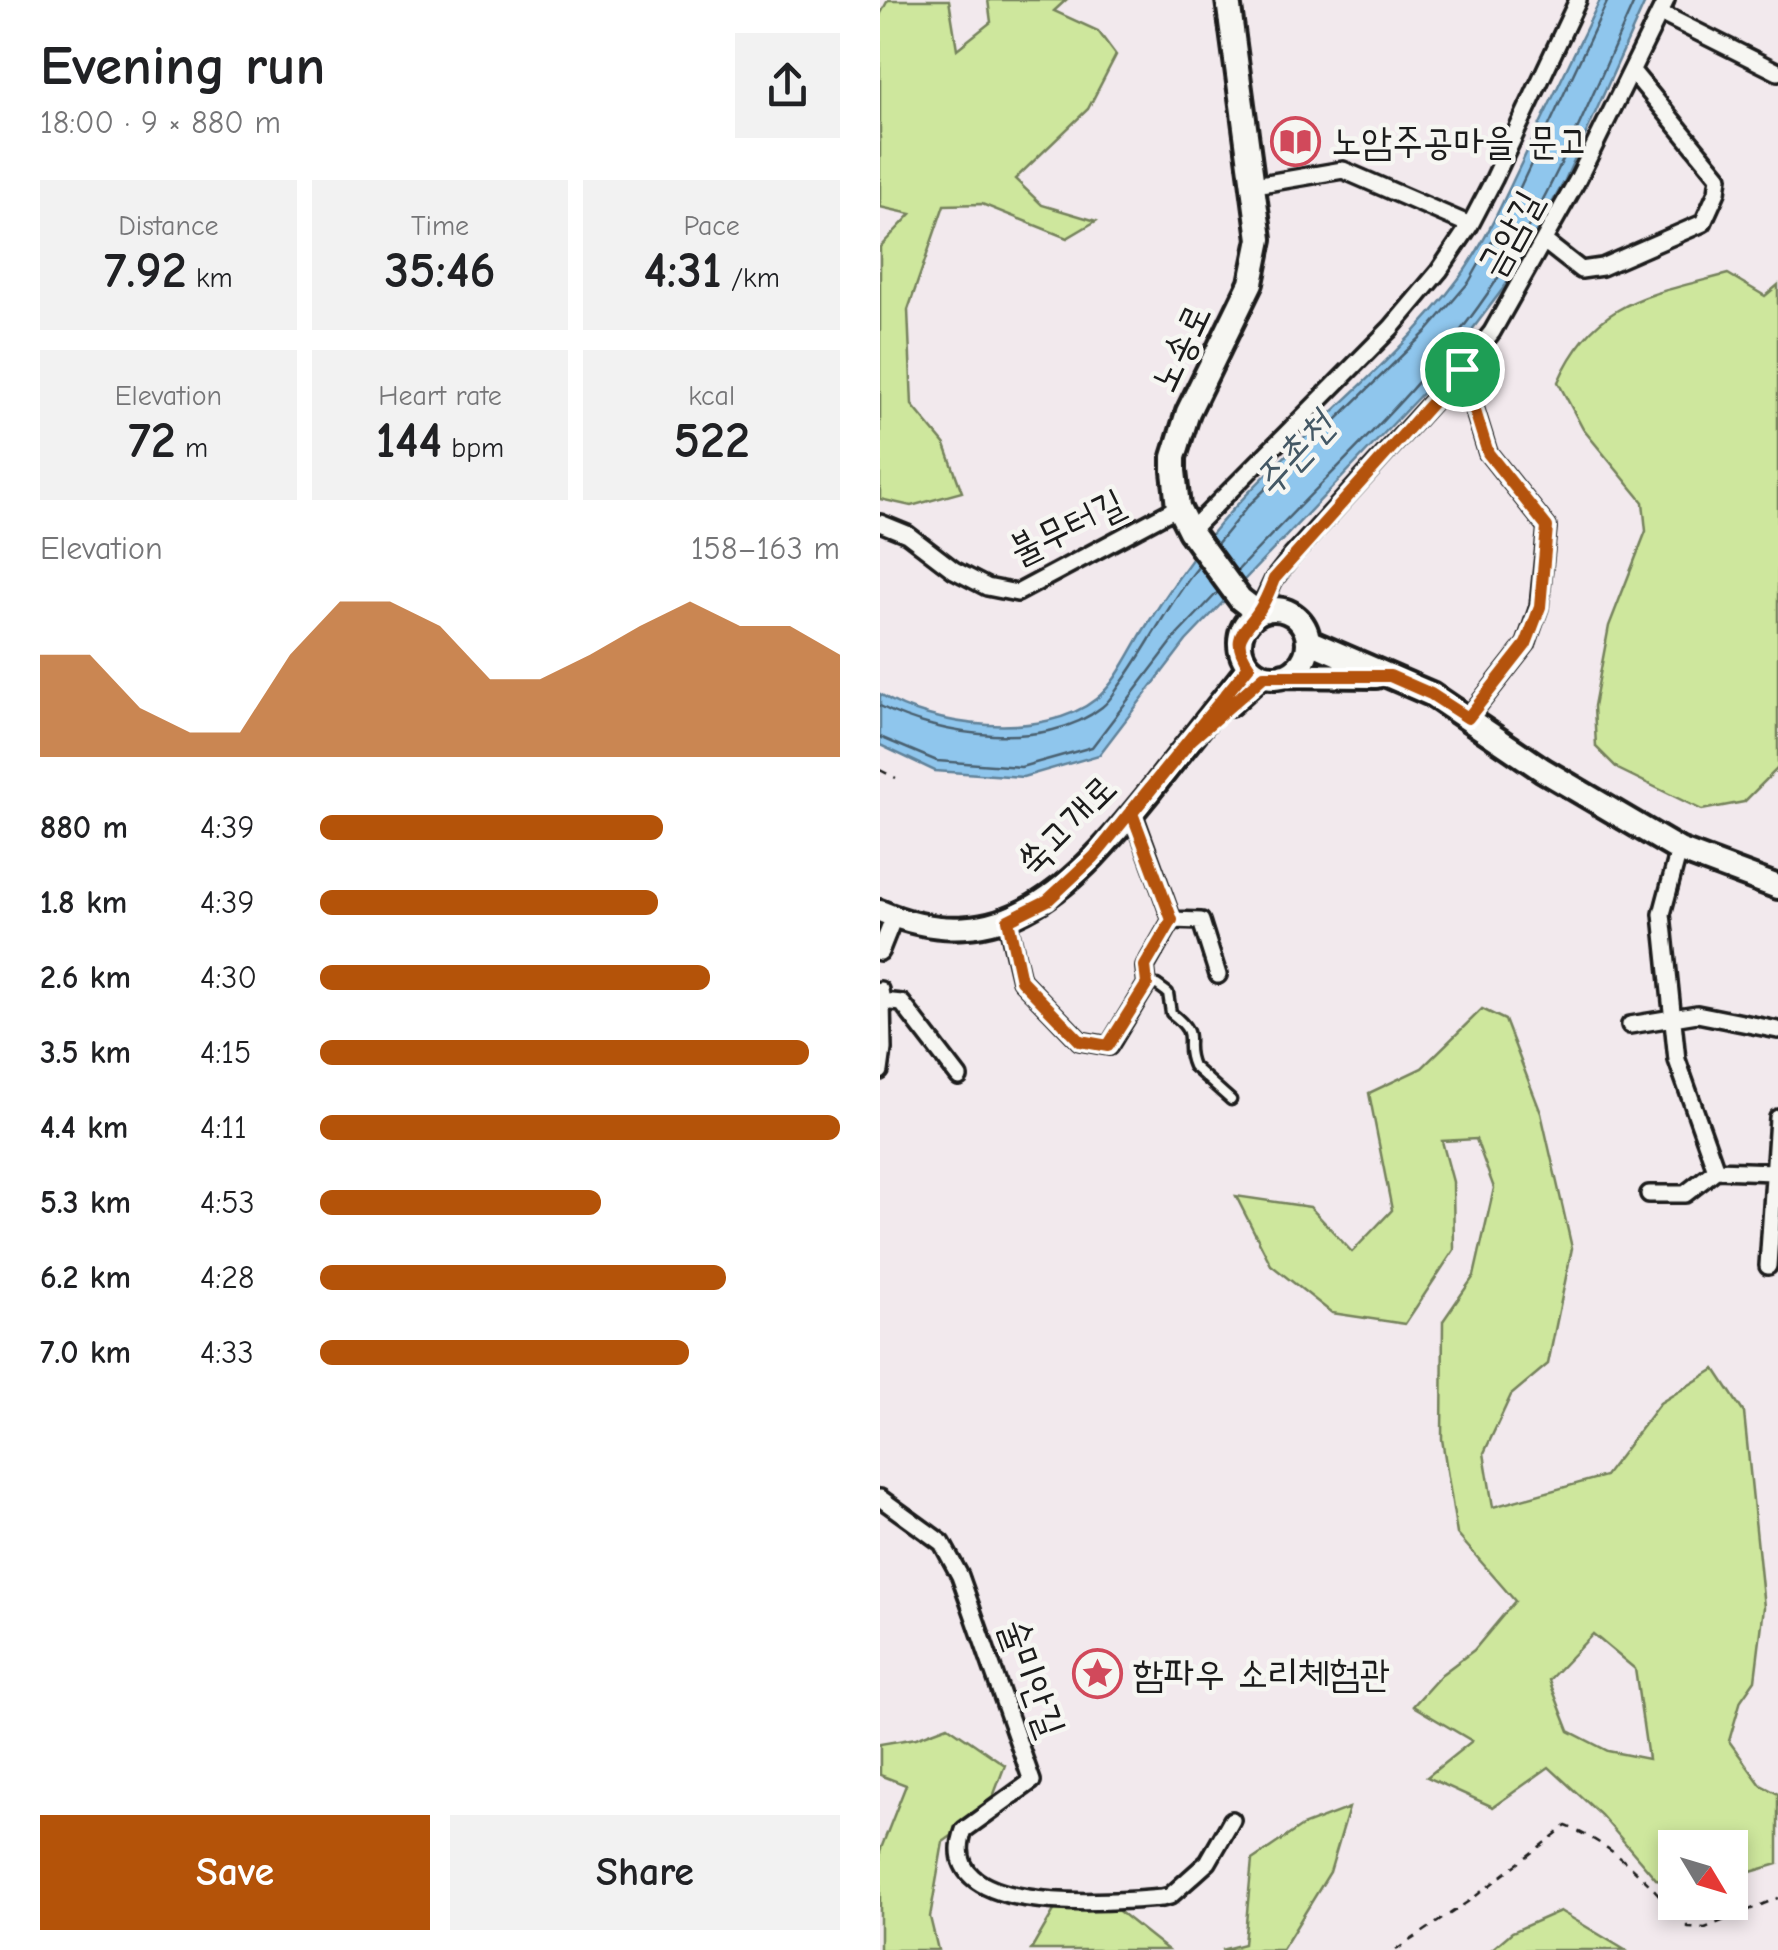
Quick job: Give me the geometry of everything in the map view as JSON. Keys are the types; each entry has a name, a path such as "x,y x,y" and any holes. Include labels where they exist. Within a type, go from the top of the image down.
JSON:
{"main road":[{"name":"노송로","path":"1228,0 1260,240 1256,265 1188,412 1174,458 1178,508 1192,534 1250,606"},
{"path":"1266,672 1302,662 1308,641 1300,621 1292,614 1250,606 1240,640 1241,652 1266,672 1390,676"},
{"path":"1308,641 1431,694 1543,770 1680,850 1778,886"}],"street":[{"path":"1192,534 1400,318 1439,272 1470,226 1578,0"},
{"path":"1663,7 1778,72"},
{"name":"금암길","path":"1250,606 1492,332 1544,241 1663,7"},
{"path":"1544,241 1581,270 1602,267 1703,223 1709,213 1719,176 1632,71"},
{"path":"1255,185 1344,170 1470,226"},
{"path":"1462,369 1488,453 1547,527 1540,607 1526,644 1468,718"},
{"name":"불무터길","path":"880,523 906,534 954,570 987,587 1017,592 1178,508"},
{"name":"쑥고개로","path":"887,914 922,927 969,927 1008,920 1048,900 1068,884 1132,813 1191,740 1266,672"},
{"path":"1132,813 1172,920"},
{"path":"1680,850 1662,914 1677,1060 1716,1170"},
{"path":"880,952 887,914"},
{"path":"1008,920 1021,980 1080,1041 1108,1046 1147,984 1145,966 1172,920"},
{"path":"1172,920 1201,920 1218,975"},
{"path":"880,1071 884,1050 881,996 902,1003 959,1077"},
{"path":"1630,1025 1697,1014 1778,1030"},
{"path":"1768,1266 1778,1118"},
{"path":"1648,1194 1685,1194 1716,1170 1774,1172"},
{"name":"술미안길","path":"880,1498 942,1543 960,1576 1032,1781 964,1830 960,1844 962,1860 971,1875 987,1889 1003,1895 1049,1901 1162,1898 1170,1896 1208,1862 1232,1820"}],"lane":[{"path":"1147,984 1157,985 1168,994 1171,1013 1186,1025 1190,1034 1193,1066 1231,1100"}],"path":[{"path":"880,770 896,778"},
{"path":"1396,1950 1472,1899 1566,1826 1612,1848 1655,1888 1688,1927 1705,1928 1778,1898"}],"green space":[{"path":"888,0 949,0 957,49 991,22 988,0 1066,0 1054,11 1098,31 1116,55 1088,109 1015,179 1042,205 1096,221 1067,238 982,204 944,205 908,310 912,405 945,445 962,492 911,506 880,499 880,247 911,214 880,207 880,15"},
{"path":"1728,274 1765,296 1778,285 1778,768 1744,802 1702,810 1618,769 1596,747 1594,706 1609,626 1646,531 1643,502 1583,429 1558,382 1572,355 1607,317 1649,296"},
{"path":"1482,1009 1505,1020 1541,1113 1572,1248 1548,1364 1511,1395 1484,1453 1493,1507 1605,1476 1660,1403 1715,1369 1744,1413 1764,1607 1755,1680 1741,1700 1729,1741 1761,1785 1778,1794 1778,1864 1748,1873 1748,1830 1658,1830 1656,1879 1601,1815 1549,1767 1493,1807 1427,1777 1472,1741 1413,1706 1442,1674 1474,1650 1515,1601 1457,1534 1442,1439 1443,1321 1474,1276 1494,1188 1476,1139 1442,1141 1453,1182 1454,1250 1405,1324 1332,1313 1271,1265 1236,1196 1310,1207 1352,1252 1392,1210 1369,1093 1422,1068","holes":["1593,1634 1635,1669 1648,1759 1608,1751 1569,1731 1549,1680"]},
{"path":"948,1726 1005,1765 988,1810 943,1842 930,1917 938,1950 880,1950 880,1851 906,1785 880,1775 880,1744 916,1738"},
{"path":"1349,1808 1330,1872 1282,1950 1221,1950 1244,1944 1252,1860 1302,1826"},
{"path":"1056,1907 1115,1908 1168,1950 1031,1950"},
{"path":"1560,1911 1625,1950 1491,1950 1512,1932"}],"water":[{"name":"주촌천","path":"1600,0 1646,0 1565,180 1505,286 1432,383 1186,641 1099,755 1023,777 935,771 880,745 880,694 902,706 957,722 1019,725 1074,712 1103,692 1213,532 1274,467 1403,344 1460,277 1493,222"}],"place":[{"name":"노암주공마을 문고","path":"1296,142"},
{"name":"함파우 소리체험관","path":"1098,1674"}],"route":[{"path":"1462,369 1274,579 1240,640 1249,666 1132,813 1068,884 1048,900 1008,920 1021,980 1080,1041 1108,1046 1147,984 1145,966 1172,920 1132,813 1191,740 1264,676 1390,676 1431,694 1468,718 1526,644 1540,607 1547,527 1488,453 1462,369"}]}
